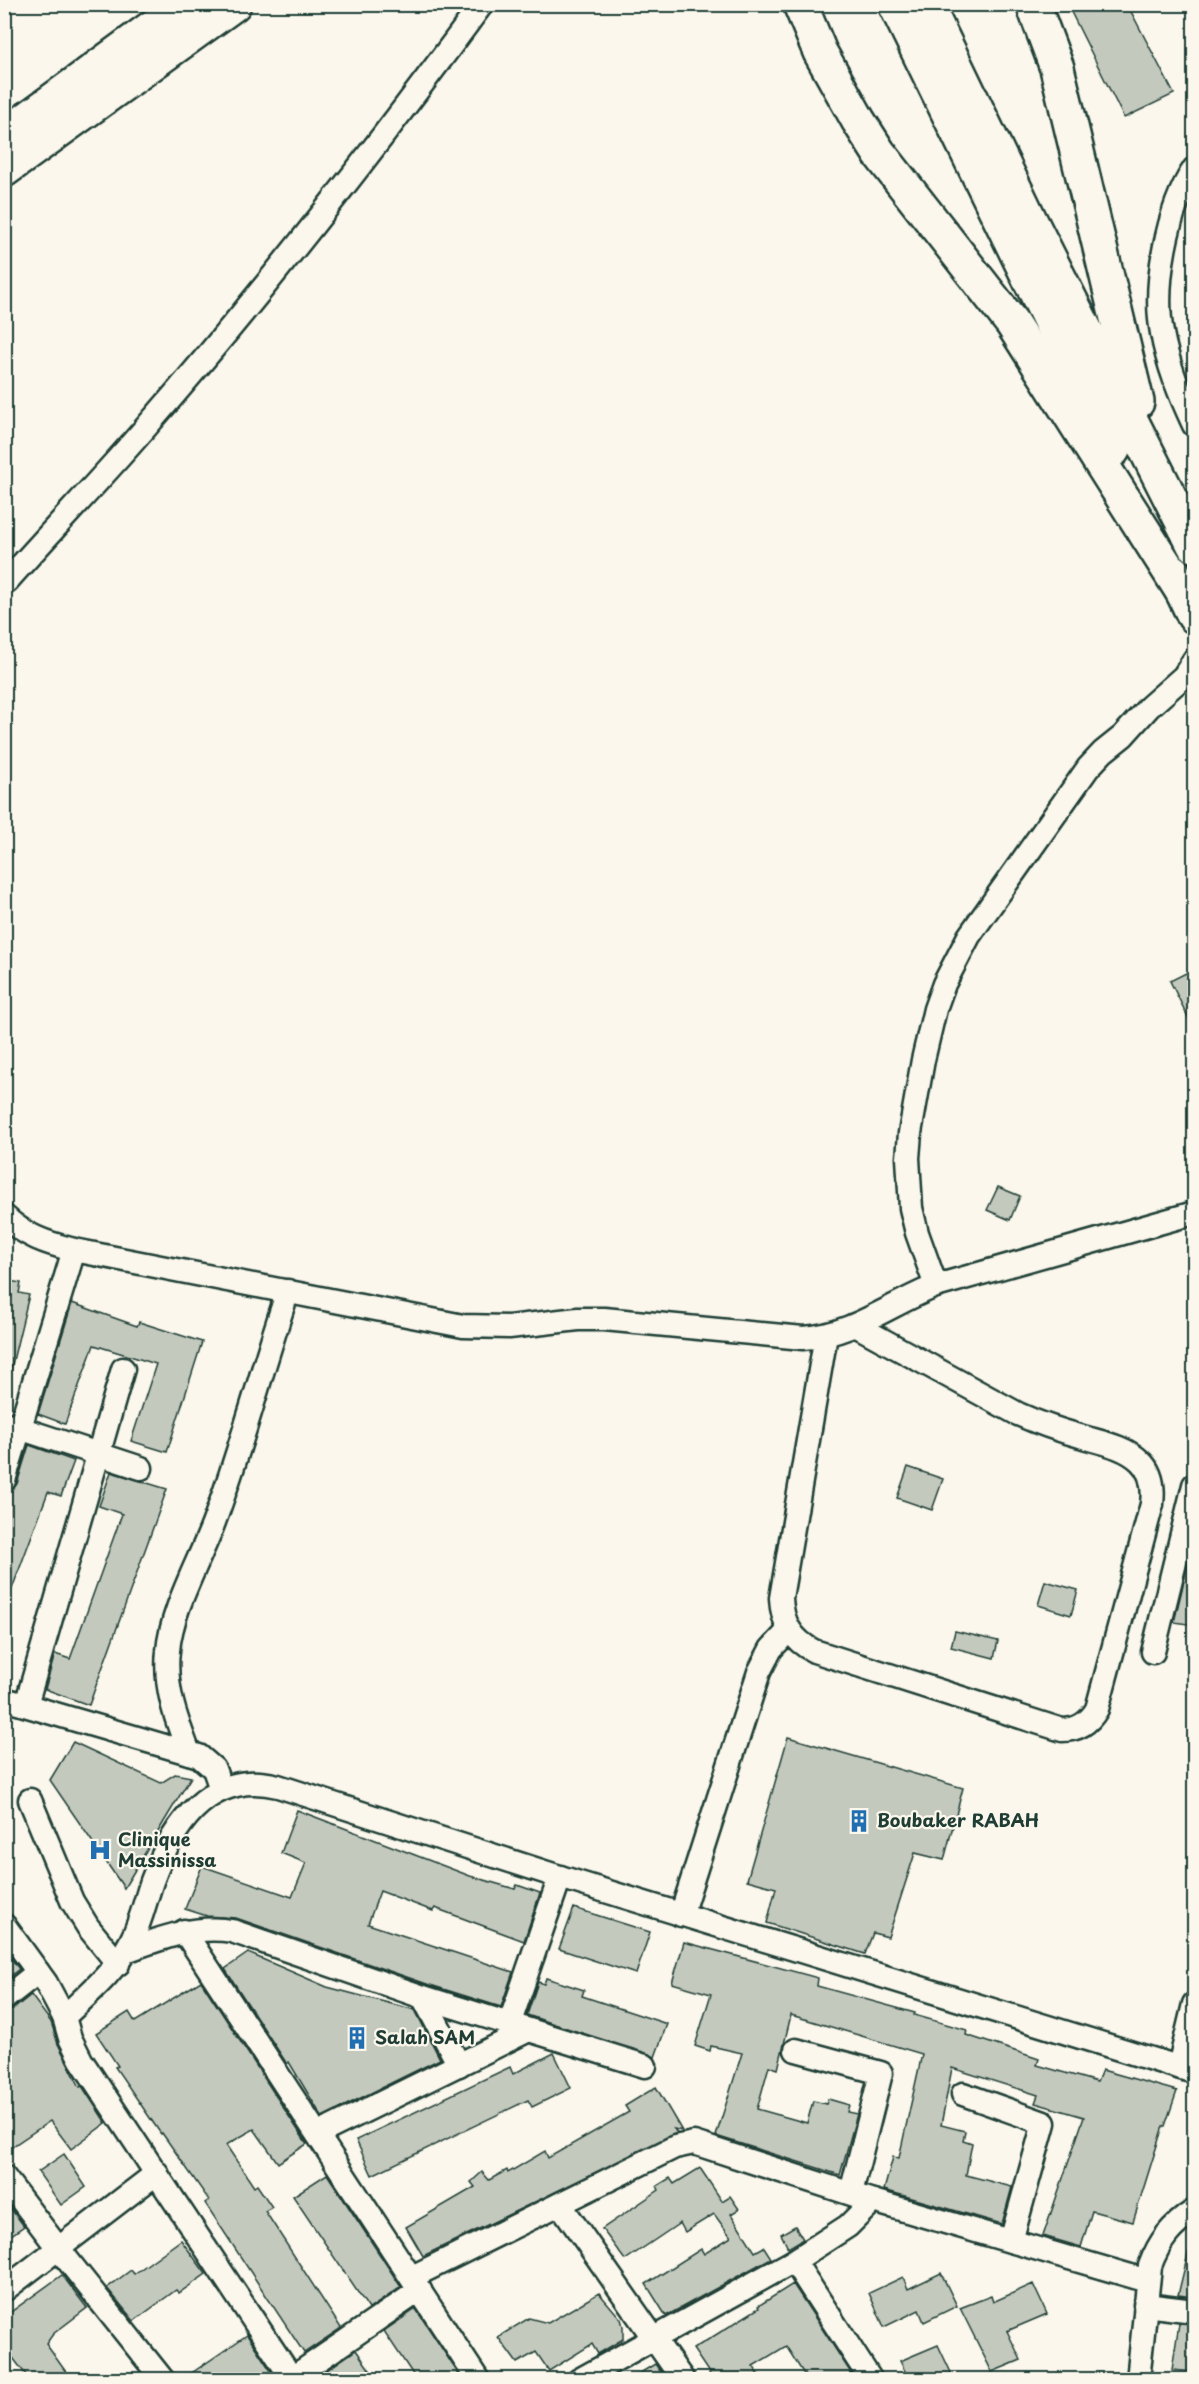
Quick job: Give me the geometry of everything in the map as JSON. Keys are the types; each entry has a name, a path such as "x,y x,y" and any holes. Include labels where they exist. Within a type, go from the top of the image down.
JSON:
{"highway":[{"path":"4,136 184,4"},
{"path":"4,170 234,4"},
{"path":"800,4 820,52 879,153 1012,323 1188,604"},
{"path":"895,4 1188,604"},
{"path":"926,4 1030,220 1194,545"},
{"path":"1033,4 1057,68 1151,456"}],"street":[{"path":"7,581 147,426 297,246 400,115 482,4"},
{"path":"1194,169 1169,224 1160,278 1162,332 1175,384 1194,424"},
{"path":"936,1286 917,1233 911,1208 908,1158 910,1133 928,1034 944,984 969,936 1083,776 1103,752 1123,736 1149,707 1184,676 1194,660"},
{"path":"4,1216 27,1235 74,1250 462,1326 509,1327 578,1319 604,1319 803,1338 826,1335 857,1326 900,1302 936,1286 1194,1213"},
{"path":"4,1480 13,1426 74,1250"},
{"path":"189,1753 168,1686 170,1634 174,1618 214,1521 288,1291"},
{"path":"826,1335 781,1598 784,1620 789,1630 804,1646 814,1651 1062,1730 1077,1728 1089,1720 1097,1709 1152,1504 1150,1475 1131,1454 1018,1414 857,1326"},
{"path":"123,1369 98,1456 15,1702 199,1756 214,1769 221,1789"},
{"path":"13,1426 98,1456 141,1468"},
{"path":"1153,1652 1194,1485"},
{"path":"681,1915 759,1672 771,1649 789,1630"},
{"path":"64,2017 108,1976 122,1957 137,1927 168,1846 191,1813 204,1799 221,1789 249,1782 278,1786 406,1829 681,1915 1187,2069 1194,2004"},
{"path":"30,1800 72,1900 88,1927 122,1957"},
{"path":"318,2134 459,2065 518,2028 560,1877"},
{"path":"4,1925 53,1994 81,2060 293,2379 416,2284 560,2204 675,2147 694,2143 873,2200 1148,2281"},
{"path":"122,1957 184,1931 216,1929 232,1932 518,2028 645,2066"},
{"path":"184,1931 478,2379"},
{"path":"4,1999 38,1972"},
{"path":"423,1997 459,2065"},
{"path":"796,2050 881,2073 850,2193"},
{"path":"963,2094 1044,2123 1011,2241"},
{"path":"4,2290 157,2173"},
{"path":"4,2177 163,2379"},
{"path":"579,2379 794,2260 848,2226 873,2200"},
{"path":"560,2204 683,2379"},
{"path":"1138,2379 1150,2266 1162,2240 1180,2221 1194,2211"},
{"path":"794,2260 871,2379"},
{"path":"1145,2305 1194,2311"}],"building":[{"path":"1067,4 1127,4 1174,94 1124,118"},
{"path":"1194,969 1194,1029 1170,981"},
{"path":"998,1187 1020,1196 1010,1220 987,1210"},
{"path":"4,1280 21,1283 19,1293 29,1295 9,1377 4,1377"},
{"path":"72,1303 137,1326 139,1322 202,1342 167,1452 131,1441 156,1364 94,1345 65,1424 38,1414"},
{"path":"29,1445 74,1461 61,1496 48,1492 6,1605 4,1605 4,1506 10,1492 17,1484"},
{"path":"908,1467 943,1479 932,1510 897,1498"},
{"path":"111,1472 167,1489 89,1705 45,1689 55,1654 70,1659 122,1514 99,1506"},
{"path":"1194,1540 1194,1625 1174,1622"},
{"path":"1045,1581 1078,1590 1071,1615 1038,1605"},
{"path":"955,1631 998,1641 994,1658 951,1647"},
{"name":"Boubaker RABAH","path":"788,1737 963,1788 944,1860 915,1853 888,1937 873,1933 865,1954 767,1923 776,1888 747,1880"},
{"name":"Clinique Massinissa","path":"73,1742 161,1783 175,1774 191,1777 124,1888 50,1780"},
{"path":"297,1810 470,1876 515,1889 517,1885 540,1893 524,1941 435,1908 433,1911 380,1891 368,1924 513,1972 501,2007 236,1918 207,1916 185,1909 202,1866 292,1897 306,1863 281,1853"},
{"path":"574,1908 650,1932 636,1974 559,1949"},
{"path":"684,1942 818,1978 817,1986 967,2030 966,2035 1039,2059 1037,2065 1097,2082 1102,2070 1177,2091 1165,2126 1163,2126 1133,2222 1092,2211 1081,2247 1043,2236 1084,2117 1035,2103 1038,2095 952,2068 941,2125 965,2131 963,2140 972,2143 966,2175 1012,2187 1002,2224 884,2190 893,2157 899,2158 922,2054 791,2015 778,2069 769,2066 757,2109 807,2123 813,2101 826,2104 828,2099 849,2105 847,2112 857,2114 840,2175 716,2136 742,2053 711,2046 710,2051 695,2046 711,1994 672,1983"},
{"path":"4,1949 19,1969 4,1981"},
{"name":"Salah SAM","path":"248,1953 327,1987 415,2010 440,2059 322,2117 289,2062 287,2064 225,1969"},
{"path":"546,1978 584,1990 582,1996 667,2024 655,2057 527,2015 538,1982 544,1984"},
{"path":"201,1981 307,2144 278,2163 254,2129 226,2145 254,2187 257,2185 272,2207 265,2211 341,2328 304,2353 205,2203 209,2200 115,2067 118,2066 96,2033 129,2012 135,2022"},
{"path":"31,1995 51,2022 58,2044 80,2087 82,2086 106,2123 71,2149 50,2121 4,2152 4,2012 12,2010"},
{"path":"554,2053 571,2088 532,2107 528,2100 372,2175 356,2140 510,2067 513,2074"},
{"path":"656,2087 682,2131 674,2129 677,2133 423,2256 406,2227 475,2187 471,2182 482,2172 489,2180 507,2170 508,2173 545,2151 548,2158 629,2112 625,2106"},
{"path":"64,2154 86,2187 61,2205 38,2172"},
{"path":"700,2168 722,2201 730,2196 739,2209 731,2214 755,2252 764,2247 771,2258 666,2316 646,2284 701,2249 704,2254 731,2237 714,2214 685,2232 680,2223 625,2260 602,2229 659,2190 657,2186 670,2178 674,2184"},
{"path":"327,2174 401,2287 369,2309 293,2196"},
{"path":"4,2200 24,2226 4,2240"},
{"path":"795,2226 803,2239 788,2248 781,2234"},
{"path":"181,2240 206,2274 179,2293 176,2290 134,2321 107,2288 131,2270 134,2274"},
{"path":"1189,2250 1194,2250 1194,2297 1178,2295"},
{"path":"941,2273 957,2306 924,2322 919,2310 884,2327 869,2293 903,2277 908,2289"},
{"path":"62,2275 87,2308 53,2334 46,2344 71,2379 29,2379 4,2346 4,2317"},
{"path":"793,2284 855,2379 807,2379 786,2346 753,2366 762,2379 713,2379 693,2349"},
{"path":"1033,2284 1047,2314 1007,2331 1021,2360 992,2372 960,2308 991,2296 993,2302"},
{"path":"599,2293 621,2319 623,2339 598,2354 592,2344 549,2371 536,2352 517,2363 498,2337 529,2318 548,2323"},
{"path":"416,2309 462,2379 416,2379 384,2331"},
{"path":"1179,2323 1194,2324 1194,2372 1172,2370"},
{"path":"247,2335 271,2371 259,2379 183,2379"},
{"path":"938,2345 954,2379 909,2379 900,2361"},
{"path":"356,2350 376,2379 323,2379 320,2375"},
{"path":"655,2364 666,2379 630,2379"}],"place":[{"name":"Boubaker RABAH","path":"859,1821"},
{"name":"Clinique Massinissa","path":"100,1850"},
{"name":"Salah SAM","path":"357,2038"}]}
